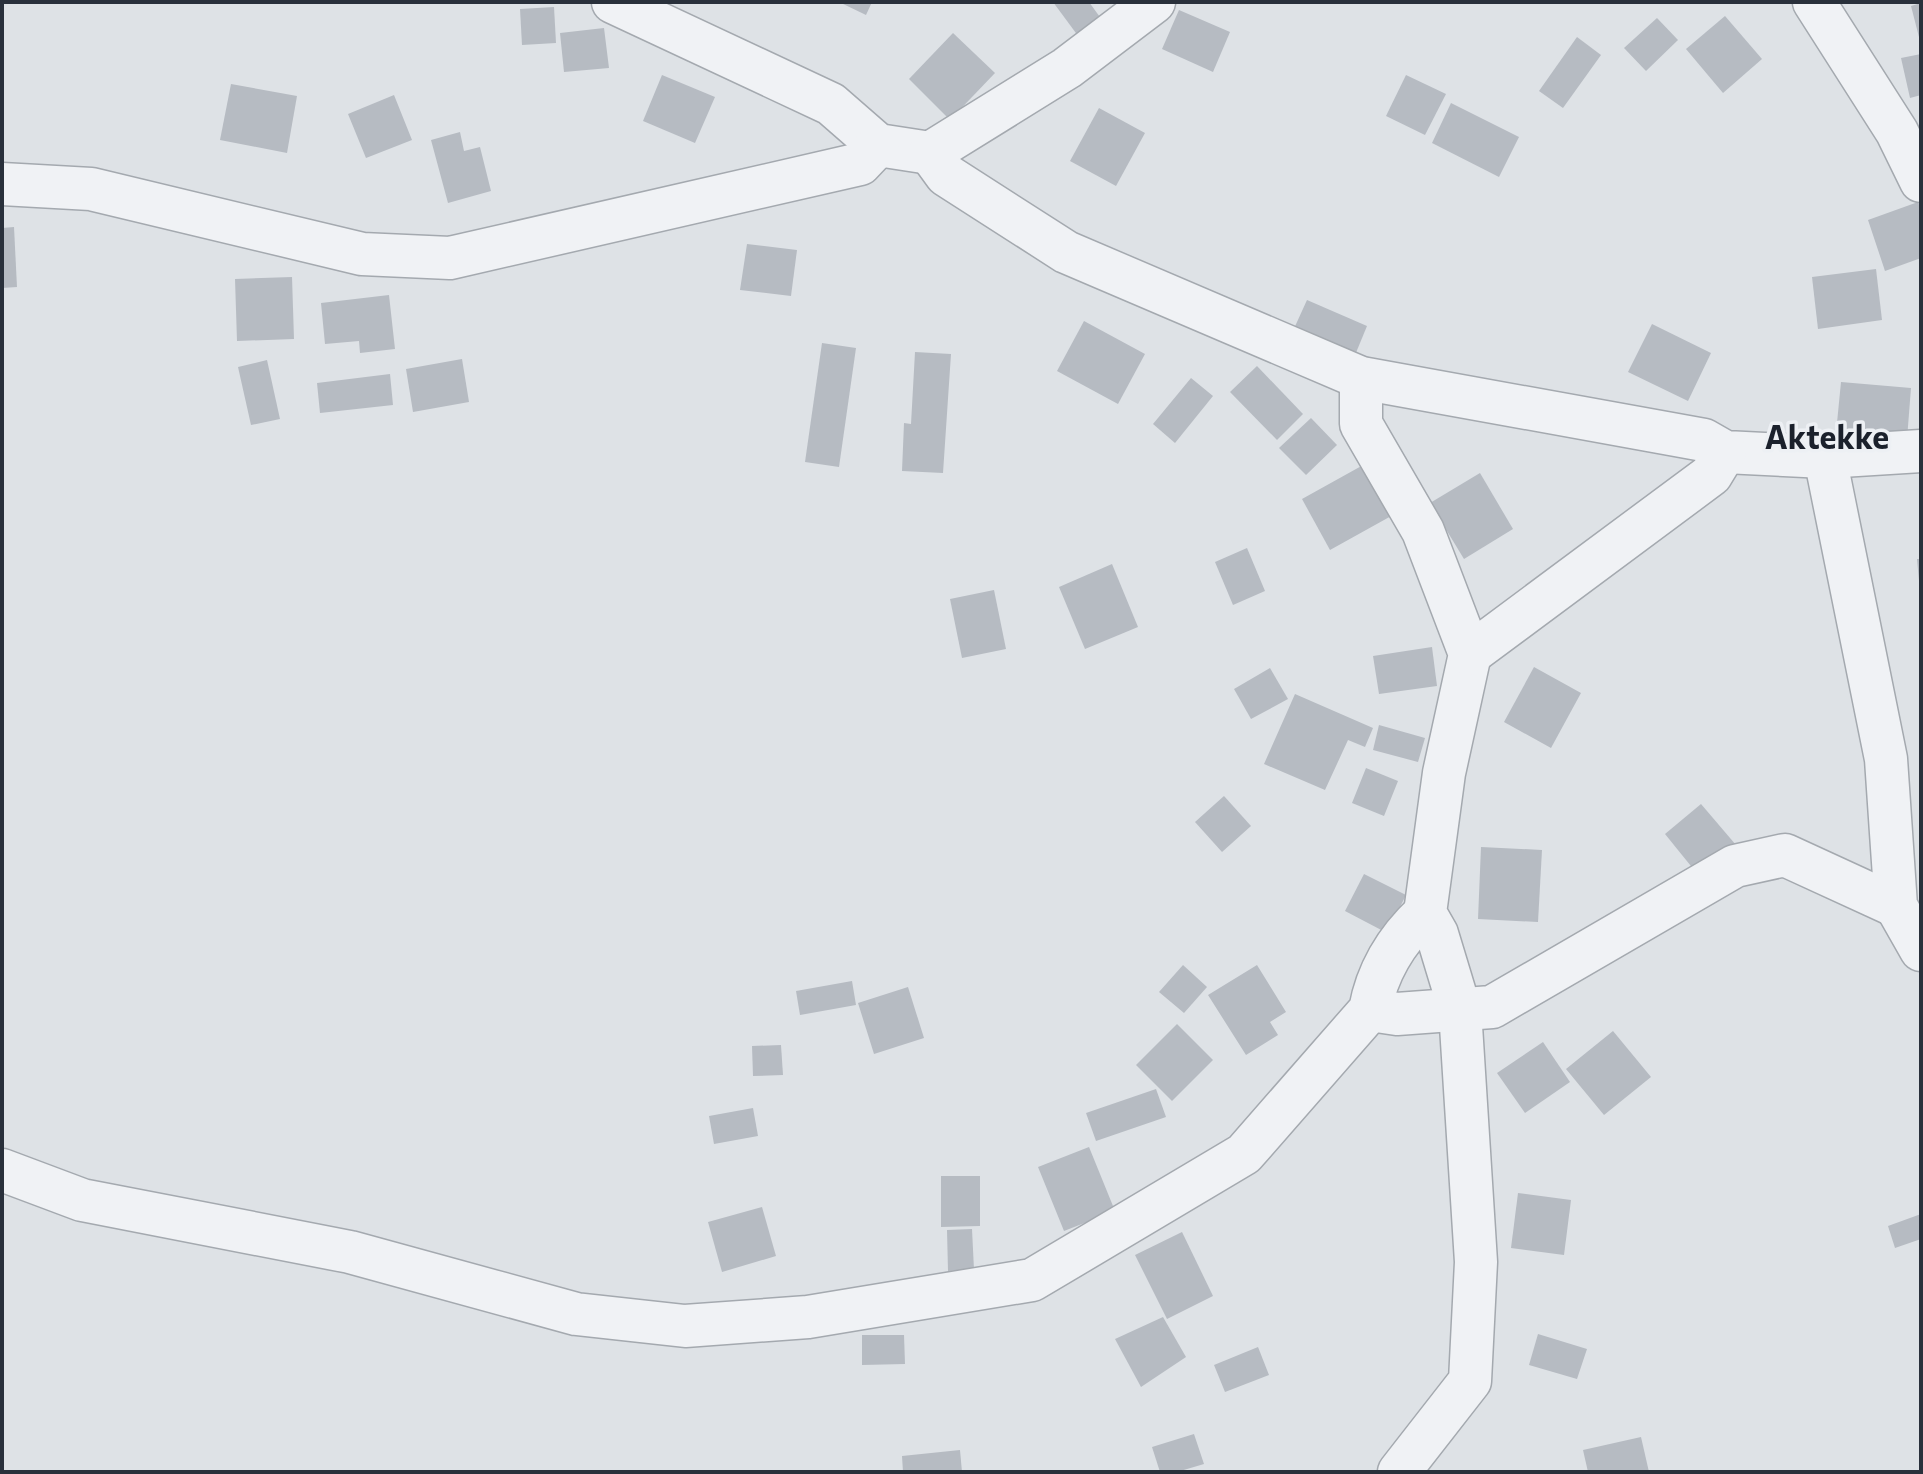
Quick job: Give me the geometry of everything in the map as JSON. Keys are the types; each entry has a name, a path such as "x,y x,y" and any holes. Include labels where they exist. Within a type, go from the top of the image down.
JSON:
{"street":[{"path":"613,2 831,104 878,145 930,153 1067,68 1154,2"},
{"path":"1814,2 1897,132 1921,181"},
{"path":"2,184 91,189 362,254 450,258 860,164 878,145"},
{"path":"930,153 946,175 1066,252 1361,378 1704,440 1725,452 1825,457 1921,451"},
{"path":"1361,378 1361,424 1423,531 1470,654 1444,773 1425,913 1437,934 1460,1010 1476,1262 1470,1381 1399,1472"},
{"path":"1470,654 1711,475 1725,452"},
{"path":"1825,457 1886,759 1896,906 1921,950"},
{"path":"1370,1010 1397,1014 1492,1007 1735,866 1785,855 1896,906"},
{"path":"2,1170 82,1200 350,1252 576,1314 685,1326 808,1317 1032,1280 1244,1154 1370,1010 1375,985 1404,933 1425,913"}],"building":[{"path":"839,2 872,2 866,15"},
{"path":"1053,2 1089,2 1110,31 1087,48"},
{"path":"1921,3 1921,41 1920,41 1911,6"},
{"path":"554,7 556,43 522,45 520,9"},
{"path":"1179,10 1230,32 1213,72 1162,49"},
{"path":"1725,16 1762,59 1723,93 1686,49"},
{"path":"1657,18 1678,40 1646,71 1624,48"},
{"path":"604,28 609,68 564,72 560,33"},
{"path":"953,33 995,73 950,120 909,79"},
{"path":"1577,37 1601,55 1563,108 1539,91"},
{"path":"1921,54 1921,95 1910,98 1901,58"},
{"path":"662,75 715,97 695,143 643,121"},
{"path":"1406,75 1446,94 1425,135 1386,116"},
{"path":"231,84 297,96 287,153 220,140"},
{"path":"394,95 412,140 366,158 348,114"},
{"path":"1451,103 1519,137 1499,177 1432,143"},
{"path":"1099,108 1145,133 1116,186 1070,161"},
{"path":"460,132 464,151 480,147 491,191 448,203 431,140"},
{"path":"1918,202 1921,210 1921,258 1885,271 1868,220"},
{"path":"14,227 17,287 2,288 2,228"},
{"path":"747,244 797,250 791,296 740,290"},
{"path":"1876,269 1882,320 1818,329 1812,277"},
{"path":"292,277 294,339 237,341 235,279"},
{"path":"389,295 395,349 360,353 359,341 325,344 321,303"},
{"path":"1307,300 1367,326 1353,360 1292,333"},
{"path":"1084,321 1145,354 1118,404 1057,371"},
{"path":"1652,324 1711,353 1688,401 1628,372"},
{"path":"822,343 856,348 839,467 805,462"},
{"path":"915,352 951,354 943,473 902,471 904,423 911,424"},
{"path":"462,359 469,402 413,412 406,369"},
{"path":"267,360 280,419 251,425 238,367"},
{"path":"1257,366 1303,414 1277,440 1230,392"},
{"path":"390,374 393,405 320,413 317,383"},
{"path":"1191,378 1213,396 1175,443 1153,424"},
{"path":"1841,382 1911,388 1907,439 1836,433"},
{"path":"1311,418 1337,445 1306,475 1279,448"},
{"path":"1365,464 1393,515 1330,550 1302,499"},
{"path":"1480,473 1513,529 1464,559 1430,503"},
{"path":"1247,548 1265,591 1233,605 1215,562"},
{"path":"1917,559 1921,559 1921,581 1919,581"},
{"path":"1112,564 1138,627 1085,649 1059,587"},
{"path":"994,590 1006,649 962,658 950,599"},
{"path":"1432,647 1437,686 1379,694 1373,656"},
{"path":"1534,667 1581,693 1551,748 1504,722"},
{"path":"1270,668 1288,699 1251,719 1234,689"},
{"path":"1295,694 1373,728 1365,747 1348,740 1325,790 1264,764"},
{"path":"1379,725 1425,738 1418,762 1373,750"},
{"path":"1366,768 1398,781 1384,816 1352,803"},
{"path":"1224,796 1251,826 1222,852 1195,822"},
{"path":"1701,804 1736,845 1699,876 1665,834"},
{"path":"1481,847 1542,850 1538,922 1478,919"},
{"path":"1364,874 1406,895 1387,933 1345,911"},
{"path":"1183,965 1207,987 1184,1013 1159,992"},
{"path":"1257,965 1286,1012 1270,1022 1278,1035 1246,1055 1208,995"},
{"path":"852,981 856,1005 800,1015 796,991"},
{"path":"908,987 924,1038 874,1054 858,1003"},
{"path":"1177,1024 1213,1060 1172,1101 1136,1065"},
{"path":"1613,1031 1651,1077 1604,1115 1566,1069"},
{"path":"1543,1042 1570,1082 1525,1113 1497,1073"},
{"path":"781,1045 783,1075 753,1076 752,1046"},
{"path":"1156,1089 1166,1117 1096,1141 1086,1113"},
{"path":"753,1108 758,1136 714,1144 709,1116"},
{"path":"1089,1147 1115,1211 1064,1231 1038,1167"},
{"path":"941,1176 980,1176 980,1226 941,1227"},
{"path":"1518,1193 1571,1200 1564,1255 1511,1248"},
{"path":"762,1207 776,1256 722,1272 708,1222"},
{"path":"1921,1214 1921,1239 1895,1248 1888,1226"},
{"path":"972,1229 974,1270 948,1271 947,1230"},
{"path":"1182,1232 1213,1296 1167,1319 1135,1255"},
{"path":"1163,1317 1186,1357 1141,1387 1115,1339"},
{"path":"1538,1334 1587,1349 1577,1379 1529,1365"},
{"path":"862,1335 904,1335 905,1364 862,1365"},
{"path":"1258,1347 1269,1375 1225,1392 1214,1365"},
{"path":"1194,1434 1204,1464 1177,1472 1160,1472 1152,1447"},
{"path":"1641,1437 1649,1472 1588,1472 1583,1450"},
{"path":"960,1450 962,1472 903,1472 902,1456"}],"district":[{"name":"Aktekke","path":"1827,438"}]}
